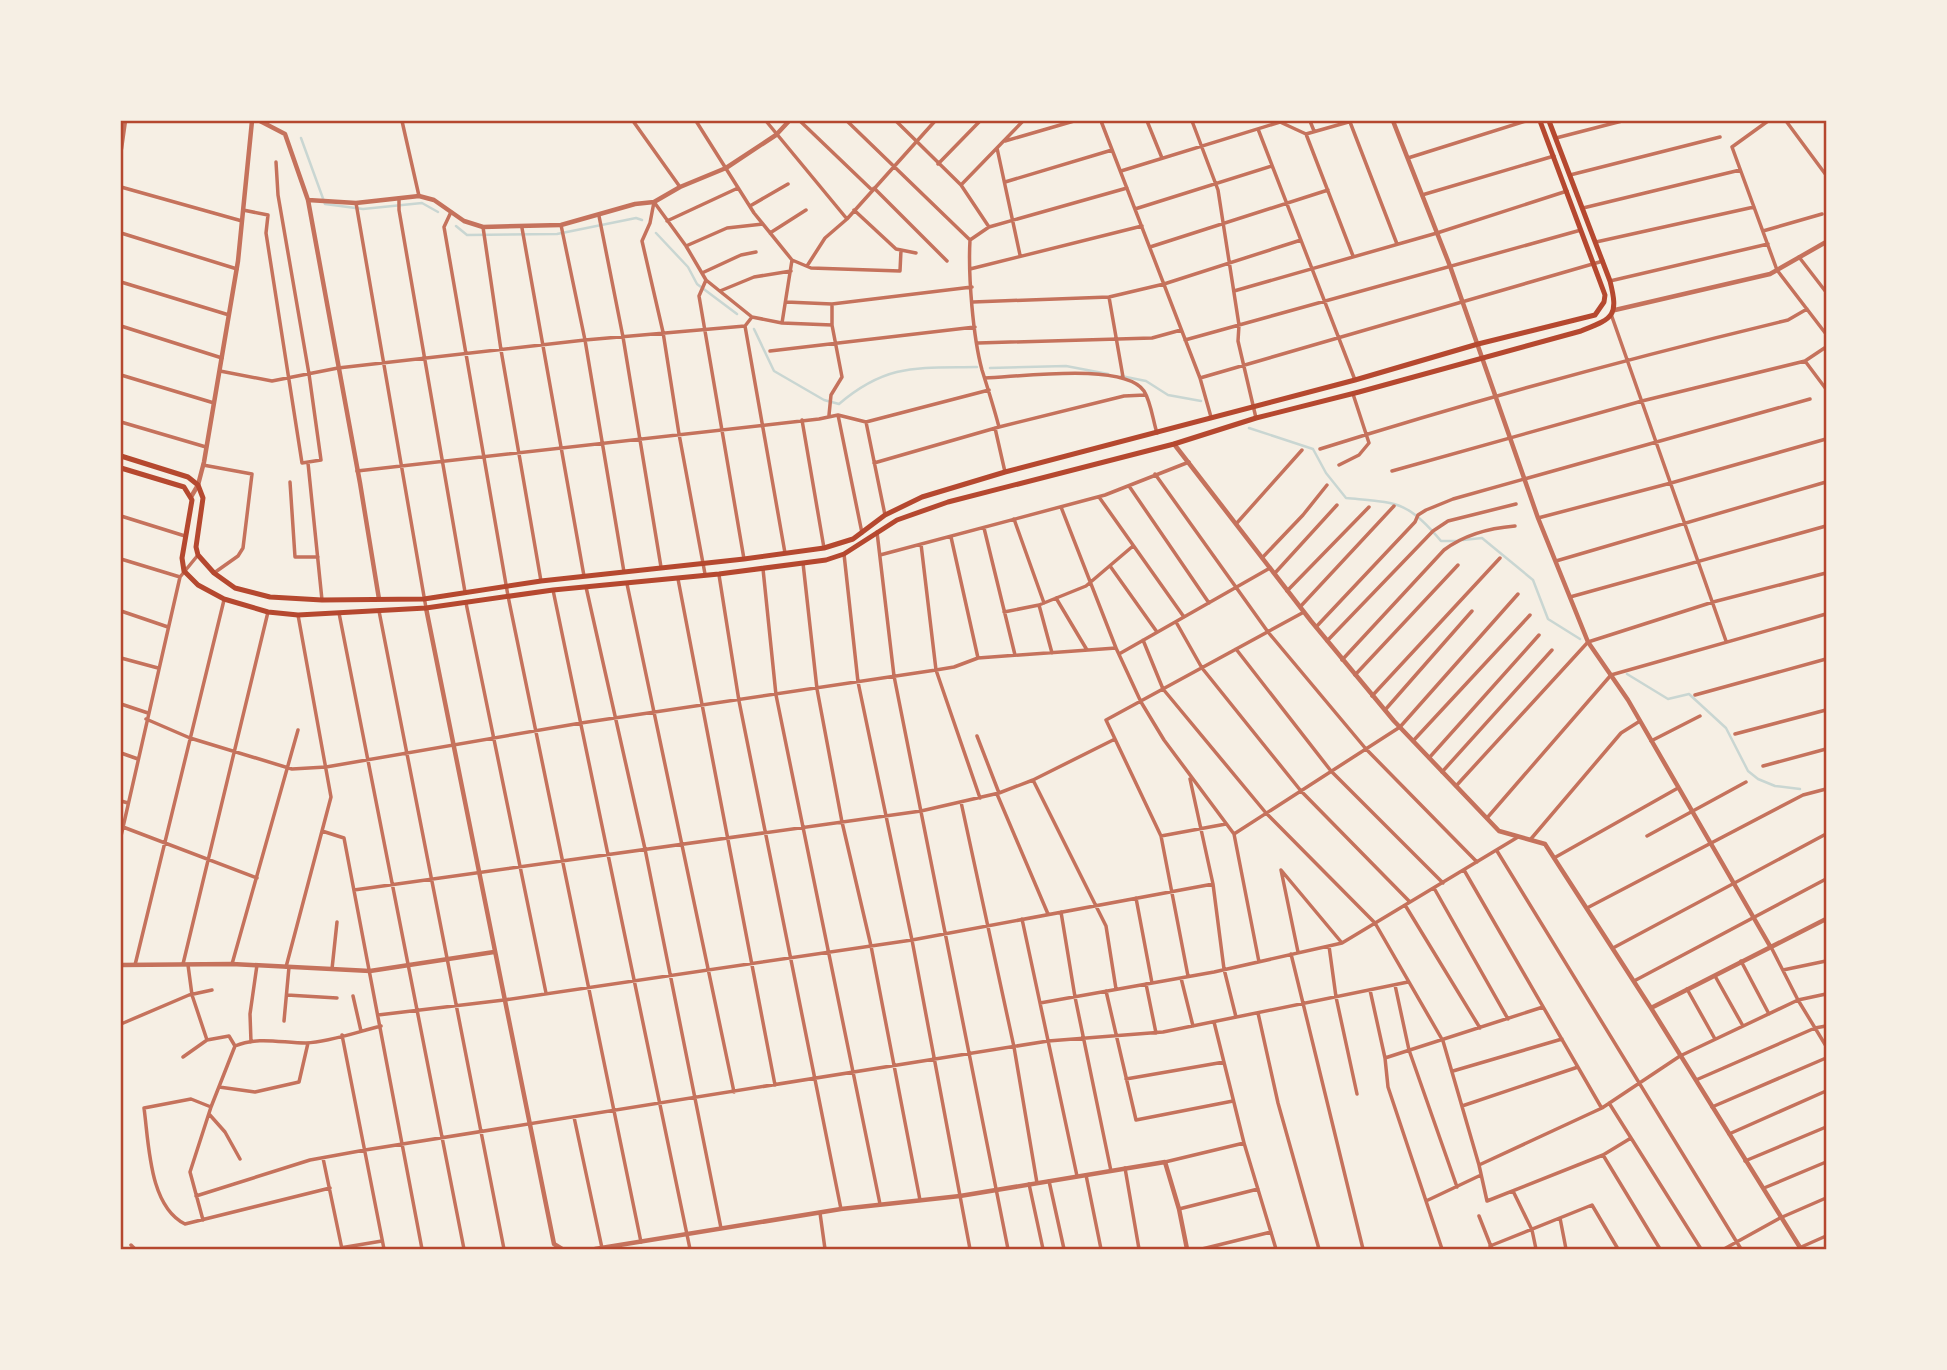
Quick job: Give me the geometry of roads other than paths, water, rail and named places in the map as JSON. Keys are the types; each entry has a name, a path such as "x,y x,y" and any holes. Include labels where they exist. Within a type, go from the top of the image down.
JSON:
{"main road":[{"path":"121,456 188,477 198,485 203,498 196,547 198,555 214,573 235,588 270,597 322,600 424,599 541,581 824,548 847,542 885,515 922,497 1005,472 1595,314 1604,302 1605,295 1540,121"},
{"path":"121,468 177,484 184,487 191,496 182,574 224,599 268,612 298,615 426,608 553,590 763,569 844,554 897,520 948,502 1174,444 1256,418 1353,394 1581,331 1601,323 1613,312 1616,303 1611,281 1549,121"}],"street":[{"path":"121,149 125,121"},
{"path":"191,496 198,485 203,465 237,269 252,121"},
{"path":"260,121 285,134 307,200 379,599"},
{"path":"402,121 419,196"},
{"path":"633,121 680,187"},
{"path":"696,121 750,206 792,260 807,266 900,271 901,250"},
{"path":"766,121 847,219"},
{"path":"307,200 356,205 419,196 434,200 464,221 483,230 562,228 599,219 635,204 654,202 680,187 726,168 777,134 789,121"},
{"path":"800,121 947,261"},
{"path":"846,121 970,240 975,327 1005,472"},
{"path":"896,121 961,185 989,227"},
{"path":"807,266 825,238 847,219 935,121"},
{"path":"938,164 980,121"},
{"path":"961,185 1023,121"},
{"path":"1003,142 1074,121"},
{"path":"1101,121 1200,378 1212,418"},
{"path":"1147,121 1161,158"},
{"path":"1193,121 1216,184 1239,325 1238,341 1256,418"},
{"path":"1288,121 1290,127"},
{"path":"1310,121 1314,131"},
{"path":"1121,171 1280,122 1306,134 1350,121 1397,244"},
{"path":"1393,121 1450,266 1538,518 1588,642 1640,721 1826,1046"},
{"path":"1408,158 1527,121"},
{"path":"1556,138 1622,121"},
{"path":"1768,121 1732,147 1777,270 1826,334"},
{"path":"1786,121 1826,175"},
{"path":"1258,130 1355,380"},
{"path":"1306,134 1353,256"},
{"path":"1570,175 1720,137"},
{"path":"997,148 1021,256"},
{"path":"1005,182 1112,150"},
{"path":"1422,195 1554,156"},
{"path":"243,210 268,215 266,233 302,463 321,460 278,195 276,162"},
{"path":"1135,209 1272,166"},
{"path":"1583,208 1740,170"},
{"path":"750,206 788,184"},
{"path":"121,187 242,222"},
{"path":"667,221 738,188"},
{"path":"970,240 989,227 1128,188"},
{"path":"1150,247 1328,190"},
{"path":"1234,291 1437,233 1567,191"},
{"path":"399,200 465,592"},
{"path":"654,202 686,246 706,280 752,317 782,323 832,325"},
{"path":"654,202 650,223 642,241 663,332 705,573"},
{"path":"356,205 424,599 478,873 554,1244 562,1249"},
{"path":"1596,242 1754,207"},
{"path":"770,233 806,210"},
{"path":"854,210 896,249 916,253"},
{"path":"451,212 444,227 506,586 641,1242"},
{"path":"1762,231 1822,214"},
{"path":"599,219 623,337 661,566"},
{"path":"686,246 727,228 763,224"},
{"path":"970,268 1142,226"},
{"path":"562,228 585,340 624,572"},
{"path":"483,230 541,581"},
{"path":"522,230 584,576"},
{"path":"1185,340 1581,230"},
{"path":"121,233 237,269"},
{"path":"973,302 1109,297 1164,284 1301,240"},
{"path":"1726,641 1626,359 1613,312 1770,274 1826,242"},
{"path":"1611,281 1768,244"},
{"path":"702,273 756,252"},
{"path":"1799,257 1826,292"},
{"path":"782,323 792,260"},
{"path":"1200,378 1603,261"},
{"path":"719,291 754,277 791,271"},
{"path":"706,280 699,296 744,559"},
{"path":"121,282 229,315"},
{"path":"786,302 832,304 972,287"},
{"path":"1109,297 1123,377"},
{"path":"829,415 831,395 842,377 832,325 832,304"},
{"path":"1320,449 1495,395 1626,359 1788,320 1807,309"},
{"path":"220,371 272,381 338,369 585,340 744,326 752,317"},
{"path":"121,326 222,358"},
{"path":"744,326 785,553"},
{"path":"770,351 975,327"},
{"path":"978,342 1152,338 1181,330"},
{"path":"1392,471 1642,401 1805,361 1826,346"},
{"path":"1805,361 1826,389"},
{"path":"985,378 1089,373 1123,377 1143,390 1157,433"},
{"path":"121,375 214,403"},
{"path":"357,471 819,419 829,415 866,422 989,390"},
{"path":"1339,465 1359,454 1369,443 1353,394"},
{"path":"874,463 1124,396 1145,395"},
{"path":"1316,628 1415,522 1418,515 1453,499 1810,399"},
{"path":"838,415 862,533"},
{"path":"802,419 824,548"},
{"path":"121,422 206,447"},
{"path":"866,422 885,515"},
{"path":"1538,518 1826,439"},
{"path":"1174,444 1316,628 1399,727 1499,831 1545,844 1634,981 1800,1248 1826,1236"},
{"path":"1236,524 1302,450"},
{"path":"880,555 1099,497 1189,462"},
{"path":"309,463 322,600"},
{"path":"203,465 252,474 243,548 237,556 214,573"},
{"path":"1155,474 1268,632 1366,749 1477,862"},
{"path":"289,482 295,557 318,556"},
{"path":"1556,561 1826,482"},
{"path":"1129,485 1209,603"},
{"path":"1262,558 1327,485"},
{"path":"1099,497 1184,617"},
{"path":"1274,574 1337,505"},
{"path":"1327,640 1433,531 1448,522 1516,505"},
{"path":"1300,607 1394,506"},
{"path":"1061,507 1116,648 1141,702 1164,740 1234,834 1259,961"},
{"path":"1287,591 1369,507"},
{"path":"121,516 185,536"},
{"path":"1014,520 1044,603"},
{"path":"1342,660 1444,550 1456,541 1470,536 1515,526"},
{"path":"1570,597 1826,526"},
{"path":"984,528 1015,655"},
{"path":"877,532 894,676 1008,1249"},
{"path":"951,536 978,658"},
{"path":"921,544 936,670 980,798"},
{"path":"1004,612 1039,605 1090,583 1133,546"},
{"path":"844,554 858,682 912,940 970,1249"},
{"path":"121,836 146,719 182,574 198,555"},
{"path":"1373,696 1500,558"},
{"path":"121,559 182,574"},
{"path":"803,563 817,689 842,822 871,946 920,1200"},
{"path":"1355,675 1458,565"},
{"path":"1110,566 1157,632"},
{"path":"1119,654 1270,568"},
{"path":"763,569 776,695 880,1204"},
{"path":"1456,786 1588,642 1713,602 1826,573"},
{"path":"719,574 739,701 842,1209"},
{"path":"678,579 775,1085"},
{"path":"626,583 734,1092"},
{"path":"586,587 645,849 721,1228"},
{"path":"553,590 690,1249"},
{"path":"1234,834 1399,727 1518,594"},
{"path":"1056,598 1087,650"},
{"path":"135,965 224,599"},
{"path":"466,603 546,993"},
{"path":"1039,605 1052,653"},
{"path":"121,611 168,627"},
{"path":"379,611 504,1249"},
{"path":"1385,710 1472,611"},
{"path":"206,1040 185,965 268,612"},
{"path":"1188,976 1161,835 1106,720 1304,612"},
{"path":"339,613 464,1249"},
{"path":"1487,818 1611,675 1826,614"},
{"path":"284,1021 288,967 331,797 298,615"},
{"path":"1413,741 1530,615"},
{"path":"1176,622 1202,668 1301,790 1408,904 1480,1028"},
{"path":"1429,758 1539,635"},
{"path":"1143,640 1163,689 1266,813 1375,923 1443,1041 1487,1201 1603,1155 1630,1138"},
{"path":"146,719 190,738 287,768 326,767 581,723 616,720 954,667 978,658 1116,648"},
{"path":"1236,649 1331,771 1443,883"},
{"path":"1442,772 1552,650"},
{"path":"121,658 158,668"},
{"path":"1695,695 1826,659"},
{"path":"121,704 148,713"},
{"path":"1735,734 1826,710"},
{"path":"1651,741 1700,716"},
{"path":"1530,840 1621,733 1640,721"},
{"path":"232,964 298,730"},
{"path":"977,736 1048,914"},
{"path":"354,890 921,811 998,793 1032,780 1115,739"},
{"path":"1763,766 1826,749"},
{"path":"121,753 138,759"},
{"path":"1190,775 1213,884 1224,970 1236,1017"},
{"path":"1032,780 1106,926 1116,989"},
{"path":"1647,836 1746,782"},
{"path":"1554,858 1678,788"},
{"path":"1587,908 1803,795 1826,789"},
{"path":"121,801 128,803"},
{"path":"961,802 1014,1047 1037,1183"},
{"path":"1161,835 1226,824"},
{"path":"122,827 257,878"},
{"path":"322,831 344,838 422,1249"},
{"path":"1613,948 1826,834"},
{"path":"1040,1003 1224,970 1342,943 1518,837"},
{"path":"1497,851 1741,1249"},
{"path":"1298,953 1281,870 1342,943"},
{"path":"1464,870 1602,1108"},
{"path":"1634,981 1826,879"},
{"path":"379,1015 504,1000 912,940 1213,884"},
{"path":"1434,888 1508,1019"},
{"path":"1136,898 1152,983"},
{"path":"1061,912 1075,997 1111,1171"},
{"path":"1022,919 1077,1176"},
{"path":"1651,1008 1826,919"},
{"path":"332,969 337,922"},
{"path":"1329,946 1336,997 1357,1094"},
{"path":"121,965 232,964 370,971 494,952"},
{"path":"1291,954 1363,1249"},
{"path":"1741,961 1769,1014"},
{"path":"1783,971 1826,961"},
{"path":"251,1042 250,1014 257,965"},
{"path":"1714,975 1742,1026"},
{"path":"1181,978 1193,1026"},
{"path":"196,1196 323,1158 365,1150 1048,1041 1156,1033 1408,982"},
{"path":"1146,984 1156,1033"},
{"path":"1395,985 1409,1051 1457,1186"},
{"path":"1687,989 1715,1040"},
{"path":"121,1024 192,995 212,990"},
{"path":"1370,990 1385,1058 1388,1087 1442,1249"},
{"path":"1106,991 1136,1120 1233,1101"},
{"path":"1479,1165 1602,1108 1680,1056 1798,1000 1826,994"},
{"path":"286,995 337,998"},
{"path":"354,996 360,1031"},
{"path":"1385,1058 1543,1007"},
{"path":"1258,1013 1278,1102 1319,1249"},
{"path":"1214,1022 1244,1143 1276,1249"},
{"path":"235,1046 251,1042 308,1043 381,1026"},
{"path":"1695,1080 1815,1028 1826,1026"},
{"path":"342,1035 384,1249"},
{"path":"183,1057 206,1040 229,1036 235,1046"},
{"path":"1452,1072 1562,1039"},
{"path":"219,1087 255,1092 299,1082 308,1043"},
{"path":"203,1220 190,1172 235,1046"},
{"path":"1712,1107 1826,1059"},
{"path":"1126,1079 1224,1062"},
{"path":"1462,1105 1578,1067"},
{"path":"1728,1134 1826,1091"},
{"path":"211,1107 191,1099 144,1108 156,1187 176,1220 185,1224 330,1188"},
{"path":"1609,1103 1700,1249"},
{"path":"209,1114 225,1132 240,1159"},
{"path":"574,1117 602,1248"},
{"path":"1745,1161 1826,1127"},
{"path":"595,1249 819,1212 960,1196 1165,1161 1244,1143"},
{"path":"1603,1155 1660,1249"},
{"path":"323,1158 342,1249"},
{"path":"1165,1161 1179,1209 1186,1249"},
{"path":"1762,1189 1826,1162"},
{"path":"1125,1168 1139,1249"},
{"path":"1086,1175 1101,1249"},
{"path":"1426,1201 1481,1175"},
{"path":"1049,1181 1064,1249"},
{"path":"1029,1184 1043,1249"},
{"path":"1179,1209 1258,1189"},
{"path":"1513,1191 1531,1230 1536,1249"},
{"path":"1724,1249 1780,1218 1826,1198"},
{"path":"1479,1216 1491,1248 1592,1205 1618,1249"},
{"path":"819,1212 825,1249"},
{"path":"1560,1218 1566,1249"},
{"path":"1202,1249 1271,1232"},
{"path":"334,1249 383,1241"},
{"path":"131,1245 135,1249"}],"waterway":[{"path":"301,138 325,204 363,209 422,203 438,212"},
{"path":"456,226 467,235 557,234 636,218 642,220"},
{"path":"656,233 688,267 697,284 737,314"},
{"path":"754,329 774,371 824,400 839,404 873,381 904,370 977,367"},
{"path":"990,368 1066,366 1108,374"},
{"path":"1121,376 1146,381 1168,395 1201,401"},
{"path":"1249,428 1313,449 1326,473 1346,498 1400,506 1419,518 1441,541 1457,541"},
{"path":"1463,540 1482,538 1533,580 1548,619 1580,639"},
{"path":"1627,674 1668,699 1689,694 1726,728 1748,771 1758,779 1775,786 1800,789"}]}
